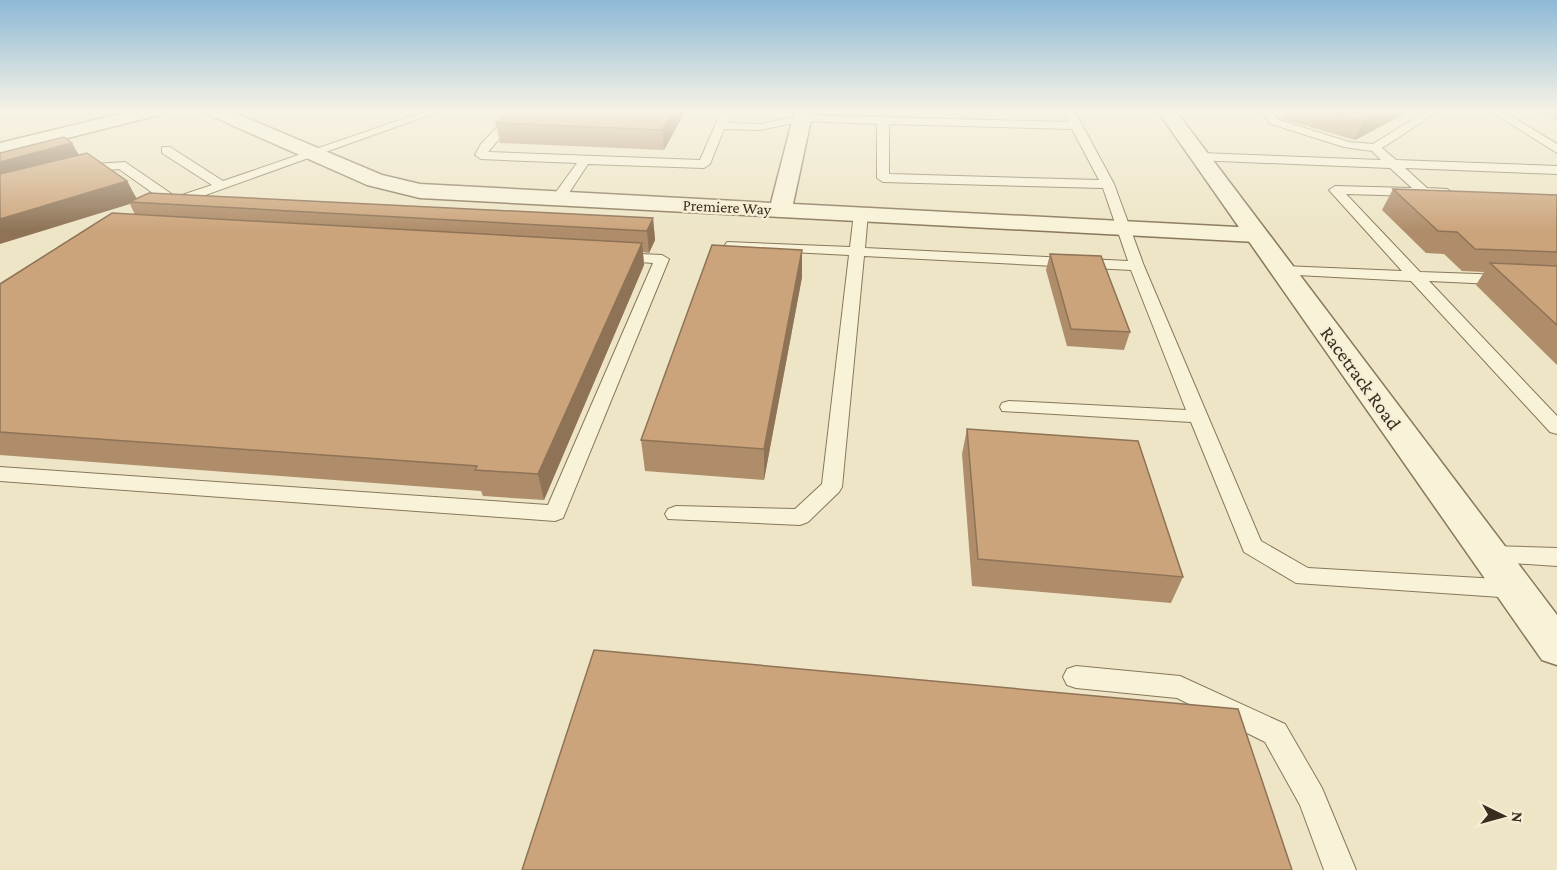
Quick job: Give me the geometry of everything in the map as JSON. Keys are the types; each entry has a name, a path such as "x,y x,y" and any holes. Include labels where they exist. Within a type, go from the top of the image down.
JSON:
{"street":[{"name":"Premiere Way","path":"307,151 375,180 410,190 1256,234"},
{"path":"781,209 795,151"},
{"name":"Racetrack Road","path":"1195,151 1557,647"}],"lane":[{"path":"167,151 222,186"},
{"path":"154,209 325,151"},
{"path":"483,151 481,155 704,164 710,151"},
{"path":"883,151 883,178 1108,184"},
{"path":"1090,151 1108,184 1137,266 1252,546 1304,578 1515,589"},
{"path":"1378,151 1424,192"},
{"path":"1200,157 1557,170"},
{"path":"558,199 585,160"},
{"path":"65,173 87,167 121,165 174,202"},
{"path":"1460,194 1335,190 1557,428"},
{"path":"676,513 800,517 832,487 859,251 861,213"},
{"path":"732,245 1137,266"},
{"path":"0,474 555,513 662,259 602,256"},
{"path":"1283,271 1557,282"},
{"path":"1009,407 1198,416"},
{"path":"1490,555 1557,557"},
{"path":"1076,677 1180,687 1275,733 1312,798 1340,870"}],"building":[{"path":"10,151 43,151 0,162 0,153"},
{"path":"87,153 127,181 0,219 0,174"},
{"path":"1393,189 1557,195 1557,252 1475,249 1457,232 1438,231"},
{"path":"149,193 653,218 647,231 129,202"},
{"path":"112,213 642,243 538,474 475,470 477,466 0,432 0,284"},
{"path":"712,245 802,250 764,449 641,440"},
{"path":"1050,254 1101,256 1130,332 1071,329"},
{"path":"1490,263 1557,266 1557,325"},
{"path":"967,429 1138,441 1183,577 978,559"},
{"path":"594,650 1238,709 1292,870 522,870"}]}
